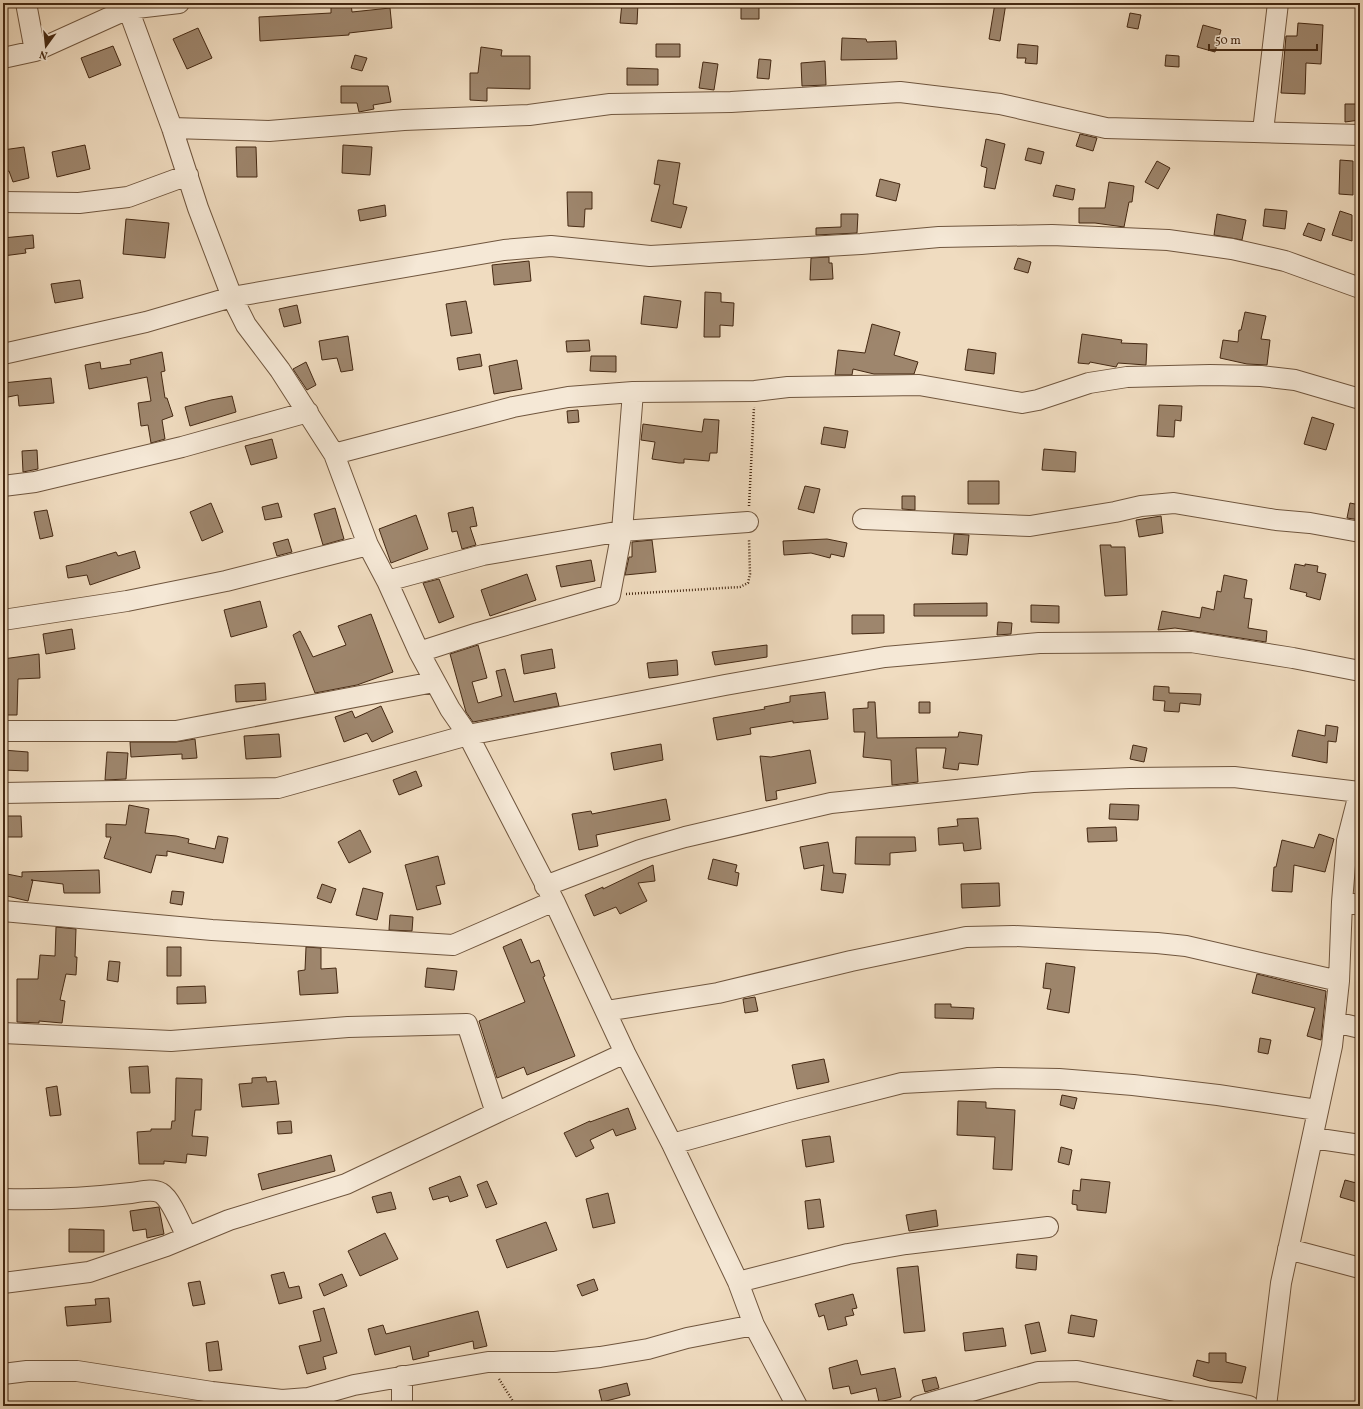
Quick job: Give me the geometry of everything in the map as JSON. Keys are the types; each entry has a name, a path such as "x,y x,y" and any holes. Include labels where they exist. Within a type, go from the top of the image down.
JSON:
{"street":[{"path":"26,3 35,51"},
{"path":"3,58 35,51 127,6 179,3"},
{"path":"1263,131 1278,3"},
{"path":"127,6 172,128 198,208 232,298 246,325 308,412 334,454 368,545 387,581 419,652 434,682 468,735 550,893 625,1053 672,1144 738,1282 754,1325 797,1406"},
{"path":"172,128 269,131 404,120 529,115 610,104 731,102 900,92 1000,104 1106,128 1263,131 1360,135"},
{"path":"3,202 79,203 128,197 188,175"},
{"path":"3,354 146,322 232,298 504,250 551,246 650,256 861,244 939,237 1052,235 1168,240 1232,249 1285,261 1360,288"},
{"path":"334,454 513,407 568,397 633,392 755,391 788,387 919,385 1022,403 1038,400 1089,383 1128,376 1210,375 1261,376 1295,380 1360,399"},
{"path":"419,652 478,633 610,596 622,531 633,392"},
{"path":"3,486 35,482 174,449 308,412"},
{"path":"863,519 1030,526 1116,512 1141,506 1174,504 1276,520 1310,523 1360,532"},
{"path":"387,581 483,555 622,531 748,522"},
{"path":"3,620 128,601 196,587 368,545"},
{"path":"3,794 278,788 468,735 725,685 885,657 1039,643 1191,642 1293,658 1360,671"},
{"path":"3,731 176,731 434,682"},
{"path":"3,911 212,930 453,945 550,893 640,850 677,839 839,802 1033,782 1130,778 1234,777 1360,791 1347,841 1351,903 1336,1002 1332,1046 1317,1110 1281,1283 1266,1406"},
{"path":"606,1011 718,993 851,961 966,937 1014,936 1157,943 1214,952 1339,982"},
{"path":"1335,1022 1360,1028"},
{"path":"3,1033 171,1041 348,1027 467,1024 496,1113"},
{"path":"3,1283 89,1272 188,1237 229,1220 346,1184 625,1053"},
{"path":"672,1144 902,1083 974,1079 1059,1079 1133,1085 1218,1095 1317,1110"},
{"path":"1312,1138 1360,1145"},
{"path":"3,1199 45,1200 94,1197 151,1190 161,1193 167,1199 188,1237"},
{"path":"738,1282 848,1254 906,1244 1048,1227"},
{"path":"1288,1249 1360,1268"},
{"path":"3,1374 27,1371 77,1371 213,1399 282,1400 308,1398 354,1385 488,1362 555,1362 600,1357 648,1349 687,1338 754,1325"},
{"path":"920,1406 1038,1372 1056,1370 1076,1371 1249,1406"},
{"path":"402,1376 402,1406"}],"path":[{"path":"610,596 740,587 748,583 750,574 748,522 755,391"},
{"path":"488,1362 516,1406"}],"building":[{"path":"331,3 351,3 352,12 390,8 392,28 349,33 349,35 260,41 259,17 331,13"},
{"path":"622,3 638,3 637,24 620,23"},
{"path":"741,3 759,3 759,19 741,19"},
{"path":"995,3 1006,3 1000,41 989,39"},
{"path":"1130,13 1141,15 1138,29 1127,27"},
{"path":"1298,23 1323,25 1321,64 1306,63 1305,94 1281,93 1286,36 1297,36"},
{"path":"1203,25 1221,30 1215,52 1197,47"},
{"path":"198,28 212,58 187,69 173,39"},
{"path":"842,38 866,39 867,42 896,41 897,59 841,60"},
{"path":"656,44 680,44 680,57 656,57"},
{"path":"1018,44 1038,46 1037,64 1025,63 1026,58 1017,58"},
{"path":"113,46 121,65 89,78 81,58"},
{"path":"481,47 502,50 501,56 530,56 530,89 487,88 487,101 470,100 470,73 478,73"},
{"path":"355,55 367,58 362,71 351,68"},
{"path":"1166,55 1179,56 1179,67 1165,66"},
{"path":"759,59 771,60 769,79 757,78"},
{"path":"825,61 826,85 802,86 801,63"},
{"path":"703,62 718,64 714,90 699,88"},
{"path":"627,68 658,69 658,85 627,85"},
{"path":"341,86 388,86 391,102 373,105 374,109 359,112 357,103 341,103"},
{"path":"1345,104 1360,104 1360,120 1345,122"},
{"path":"1080,134 1097,138 1093,151 1076,146"},
{"path":"986,139 1005,144 995,189 984,187 987,168 981,166"},
{"path":"85,145 90,169 57,177 52,152"},
{"path":"343,145 372,147 370,175 342,173"},
{"path":"24,147 29,178 13,182 9,171 5,172 3,150"},
{"path":"236,147 256,147 257,177 237,177"},
{"path":"1028,148 1044,152 1041,164 1025,160"},
{"path":"658,160 680,163 673,204 687,207 681,228 651,221 660,185 654,184"},
{"path":"1340,160 1353,161 1353,195 1339,194"},
{"path":"1157,161 1170,168 1158,189 1145,182"},
{"path":"880,179 900,184 896,201 876,196"},
{"path":"1109,182 1134,186 1132,202 1129,202 1124,227 1095,223 1079,223 1079,208 1105,208"},
{"path":"1056,185 1075,189 1073,200 1053,196"},
{"path":"567,192 592,192 592,209 585,209 584,227 568,226"},
{"path":"385,205 386,216 360,221 358,210"},
{"path":"1265,209 1287,211 1285,229 1263,226"},
{"path":"1340,211 1352,215 1352,241 1332,235"},
{"path":"841,214 858,214 857,233 816,235 816,228 841,227"},
{"path":"1217,214 1246,220 1242,240 1214,235"},
{"path":"126,219 169,223 165,258 123,254"},
{"path":"1308,223 1325,229 1321,241 1303,235"},
{"path":"33,235 34,248 25,249 26,253 3,256 3,238"},
{"path":"829,257 829,263 832,263 833,279 810,280 811,258"},
{"path":"1018,258 1031,262 1028,273 1014,269"},
{"path":"529,261 531,281 494,285 492,265"},
{"path":"80,280 83,298 55,303 51,284"},
{"path":"705,292 721,293 721,302 734,303 733,326 720,325 720,337 704,337"},
{"path":"644,296 681,301 677,328 641,324"},
{"path":"466,301 472,333 451,336 446,304"},
{"path":"297,305 301,323 284,327 279,309"},
{"path":"1245,312 1266,316 1261,339 1270,340 1267,365 1247,364 1220,358 1223,340 1238,342 1239,330 1241,330"},
{"path":"872,324 900,332 894,355 918,362 914,374 874,374 853,369 852,375 835,375 838,350 865,353"},
{"path":"1082,334 1122,340 1121,343 1147,344 1146,365 1118,363 1116,367 1090,362 1089,364 1078,363"},
{"path":"348,336 353,370 341,372 337,358 322,360 319,341"},
{"path":"589,340 590,351 567,352 566,341"},
{"path":"968,349 996,353 994,374 965,370"},
{"path":"162,352 165,371 161,372 165,398 167,398 173,416 162,420 165,439 151,443 148,425 141,426 138,403 151,401 147,377 89,389 85,365 100,362 101,369 131,364 130,360"},
{"path":"480,354 482,366 459,370 457,358"},
{"path":"591,356 616,356 616,372 590,371"},
{"path":"517,360 522,389 494,394 489,366"},
{"path":"306,362 316,385 307,390 293,369"},
{"path":"51,378 54,403 19,406 18,395 3,398 3,383"},
{"path":"232,396 236,412 190,426 185,407"},
{"path":"1159,405 1182,406 1181,421 1175,420 1174,437 1157,436"},
{"path":"578,410 579,422 568,423 567,411"},
{"path":"1312,417 1334,424 1326,450 1304,444"},
{"path":"704,419 719,420 717,453 710,453 709,461 684,459 684,463 679,463 652,459 655,442 641,440 643,424 702,432"},
{"path":"824,427 848,431 845,448 821,444"},
{"path":"272,439 277,458 251,465 245,446"},
{"path":"1044,449 1076,452 1075,472 1042,470"},
{"path":"37,450 38,469 23,472 22,451"},
{"path":"968,481 999,481 999,504 968,504"},
{"path":"805,486 820,489 814,513 798,509"},
{"path":"902,496 915,496 915,510 902,509"},
{"path":"211,503 223,532 202,541 190,512"},
{"path":"278,503 282,517 265,520 262,507"},
{"path":"1350,503 1360,505 1360,520 1347,518"},
{"path":"473,507 477,526 470,527 476,545 462,549 457,531 452,532 448,513"},
{"path":"335,508 344,539 323,545 314,514"},
{"path":"47,510 53,536 40,539 34,512"},
{"path":"416,515 428,549 391,563 379,529"},
{"path":"1161,516 1163,533 1139,537 1136,520"},
{"path":"954,534 969,535 967,555 952,554"},
{"path":"288,539 292,552 277,556 273,543"},
{"path":"827,539 847,543 844,557 831,554 830,558 811,553 784,555 783,541"},
{"path":"652,540 656,572 625,575 629,557 632,557 632,542"},
{"path":"1100,545 1125,547 1127,595 1105,596"},
{"path":"135,551 140,568 90,585 87,575 68,578 66,566 116,552 118,556"},
{"path":"591,560 595,581 561,587 556,566"},
{"path":"1295,564 1318,566 1317,572 1326,574 1320,600 1306,596 1307,593 1290,589"},
{"path":"527,574 536,600 490,616 481,590"},
{"path":"1224,575 1247,580 1244,598 1252,599 1248,628 1267,631 1266,642 1175,628 1158,630 1162,611 1200,618 1202,607 1214,610 1217,591 1221,592"},
{"path":"439,579 454,617 439,623 423,583"},
{"path":"260,601 267,627 231,637 224,610"},
{"path":"987,603 987,616 914,616 914,604"},
{"path":"1031,605 1059,606 1059,623 1031,622"},
{"path":"371,614 393,672 357,685 315,693 293,635 300,631 313,657 346,645 338,626"},
{"path":"852,615 884,615 884,633 852,634"},
{"path":"998,622 1012,623 1011,634 997,635"},
{"path":"72,629 75,649 46,654 43,634"},
{"path":"478,645 487,678 472,682 478,703 502,696 496,671 505,669 514,702 556,693 559,706 473,722 466,712 450,654"},
{"path":"767,645 767,657 715,665 712,652"},
{"path":"552,649 555,668 524,674 521,655"},
{"path":"39,654 40,678 18,679 17,715 3,715 3,659"},
{"path":"677,660 678,675 649,678 647,663"},
{"path":"265,683 266,700 236,702 235,685"},
{"path":"1154,686 1169,687 1169,693 1201,694 1200,705 1180,703 1179,712 1164,711 1165,701 1153,700"},
{"path":"825,692 828,719 793,723 793,721 750,728 751,734 717,740 713,718 765,709 764,707 790,702 790,696"},
{"path":"868,702 875,702 877,738 958,737 959,732 982,735 978,765 959,763 958,770 943,768 946,748 916,748 918,782 892,785 891,760 863,757 865,732 854,732 853,709 868,708"},
{"path":"919,702 930,702 930,713 919,713"},
{"path":"381,706 393,732 372,742 367,733 344,742 335,717 352,711 355,718"},
{"path":"1326,725 1338,727 1336,742 1328,741 1327,763 1292,756 1298,730 1325,736"},
{"path":"279,734 281,757 246,759 244,736"},
{"path":"195,739 197,758 182,759 182,754 131,757 130,742 176,742"},
{"path":"661,744 663,760 614,770 611,753"},
{"path":"1133,745 1147,748 1144,762 1130,759"},
{"path":"3,750 28,752 28,771 3,770"},
{"path":"810,750 816,783 776,791 777,799 766,801 760,756 771,757"},
{"path":"107,752 128,753 126,779 105,780"},
{"path":"416,771 422,786 399,795 393,780"},
{"path":"666,799 670,820 596,835 598,846 579,850 572,814 591,811 592,814"},
{"path":"1110,804 1139,805 1138,820 1109,819"},
{"path":"129,805 149,809 145,833 176,836 189,839 188,843 215,849 218,836 228,838 223,863 167,851 167,856 156,855 151,873 104,858 111,837 106,837 106,824 126,825"},
{"path":"3,816 21,816 22,837 3,837"},
{"path":"978,818 981,849 964,851 963,843 939,845 938,828 958,826 957,819"},
{"path":"1116,827 1117,841 1088,842 1087,828"},
{"path":"360,830 371,852 349,863 338,842"},
{"path":"1319,834 1334,839 1325,872 1294,865 1292,892 1272,891 1274,867 1276,867 1282,840 1314,848"},
{"path":"856,837 915,837 916,851 890,853 890,865 855,864"},
{"path":"828,842 833,873 846,874 843,893 821,890 824,865 804,869 800,847"},
{"path":"438,856 445,884 436,886 441,904 417,910 405,865"},
{"path":"713,859 737,865 735,872 739,873 737,886 708,879"},
{"path":"653,865 655,881 638,883 647,901 620,914 616,907 594,916 585,895 603,887 603,889"},
{"path":"99,870 100,893 64,893 63,884 33,880 28,901 3,895 7,874 22,877 22,872"},
{"path":"999,883 1000,906 962,908 961,884"},
{"path":"322,884 336,889 331,903 317,898"},
{"path":"363,888 383,893 377,920 356,915"},
{"path":"172,891 184,892 182,905 170,903"},
{"path":"390,915 413,917 412,931 389,930"},
{"path":"56,927 76,929 76,975 66,974 60,1000 65,1001 62,1023 39,1021 39,1023 17,1022 17,979 38,979 40,955 55,956"},
{"path":"521,939 531,963 539,960 545,976 543,977 575,1056 527,1075 524,1067 497,1078 479,1021 525,1002 503,947"},
{"path":"167,947 181,947 181,976 167,976"},
{"path":"306,947 321,948 321,969 336,968 338,993 300,995 298,971 305,970"},
{"path":"109,961 120,962 118,982 107,980"},
{"path":"1046,963 1075,967 1069,1013 1047,1009 1051,989 1043,988"},
{"path":"427,968 457,971 454,990 425,987"},
{"path":"1257,974 1326,991 1321,1040 1307,1036 1315,1008 1252,993"},
{"path":"205,986 206,1003 177,1004 177,987"},
{"path":"755,997 758,1011 745,1013 743,999"},
{"path":"935,1004 951,1004 951,1007 974,1008 973,1019 935,1018"},
{"path":"1260,1038 1271,1040 1268,1054 1258,1052"},
{"path":"824,1059 829,1082 797,1089 792,1065"},
{"path":"148,1066 150,1093 131,1093 129,1067"},
{"path":"266,1077 267,1082 276,1081 279,1104 242,1107 239,1084 252,1083 252,1078"},
{"path":"176,1078 202,1079 201,1110 195,1110 192,1136 208,1137 206,1156 187,1154 186,1163 164,1161 164,1164 139,1164 137,1132 151,1131 151,1129 171,1129 172,1121 175,1121"},
{"path":"57,1086 61,1115 50,1116 46,1088"},
{"path":"1062,1095 1077,1098 1074,1109 1060,1105"},
{"path":"958,1101 986,1102 986,1108 1015,1110 1012,1170 993,1169 995,1137 957,1135"},
{"path":"628,1108 636,1129 616,1136 613,1129 590,1140 594,1148 576,1157 564,1133 590,1121"},
{"path":"291,1121 292,1133 278,1134 277,1122"},
{"path":"830,1136 834,1162 806,1167 802,1140"},
{"path":"1061,1147 1072,1150 1069,1165 1058,1162"},
{"path":"331,1155 335,1171 262,1190 258,1174"},
{"path":"460,1176 468,1196 450,1202 448,1196 433,1200 429,1188"},
{"path":"1081,1179 1110,1182 1106,1213 1077,1210 1077,1205 1072,1204 1073,1190 1080,1191"},
{"path":"1345,1180 1360,1184 1360,1203 1340,1197"},
{"path":"487,1181 497,1204 486,1208 477,1185"},
{"path":"391,1192 396,1209 377,1213 372,1197"},
{"path":"608,1193 615,1223 593,1228 586,1199"},
{"path":"820,1199 824,1227 808,1229 805,1201"},
{"path":"159,1207 164,1234 147,1238 146,1229 133,1231 130,1211"},
{"path":"936,1210 938,1226 909,1231 906,1215"},
{"path":"546,1222 557,1250 507,1268 496,1240"},
{"path":"69,1229 104,1230 104,1252 69,1252"},
{"path":"385,1233 398,1259 360,1276 348,1251"},
{"path":"1017,1254 1037,1256 1036,1270 1016,1268"},
{"path":"918,1266 925,1331 904,1333 897,1268"},
{"path":"284,1272 289,1288 299,1286 302,1298 279,1304 271,1275"},
{"path":"342,1274 347,1286 324,1296 319,1284"},
{"path":"594,1279 598,1290 582,1296 577,1285"},
{"path":"200,1281 205,1304 193,1306 188,1283"},
{"path":"853,1294 857,1308 852,1309 854,1315 845,1317 847,1325 828,1330 824,1315 819,1317 815,1304"},
{"path":"109,1298 111,1322 67,1326 65,1307 96,1305 95,1299"},
{"path":"324,1308 337,1353 323,1357 326,1369 307,1374 299,1346 321,1341 313,1311"},
{"path":"478,1311 487,1346 474,1349 473,1341 428,1352 429,1356 413,1360 410,1346 375,1355 368,1329 383,1325 386,1334"},
{"path":"1071,1315 1097,1320 1094,1337 1068,1333"},
{"path":"1039,1322 1046,1351 1031,1354 1025,1325"},
{"path":"1003,1328 1006,1346 965,1351 963,1333"},
{"path":"218,1341 222,1370 209,1371 206,1343"},
{"path":"1209,1353 1226,1353 1226,1362 1246,1367 1242,1383 1210,1381 1193,1376 1197,1360 1209,1363"},
{"path":"857,1360 861,1375 895,1368 901,1397 879,1402 876,1388 851,1394 849,1386 833,1389 829,1368"},
{"path":"936,1377 939,1388 925,1392 922,1380"},
{"path":"627,1383 630,1395 602,1402 599,1390"}]}
